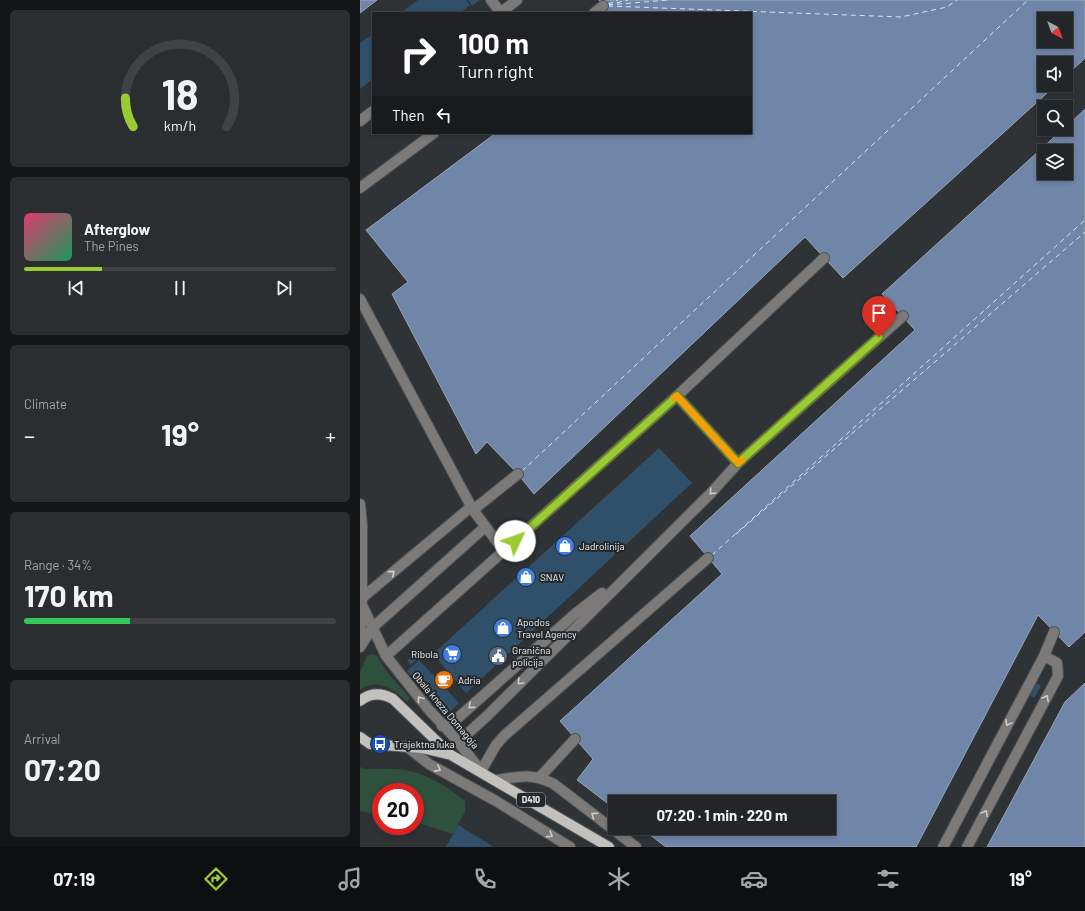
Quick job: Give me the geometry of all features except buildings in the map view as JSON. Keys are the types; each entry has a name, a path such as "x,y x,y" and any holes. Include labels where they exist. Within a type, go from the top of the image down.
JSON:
{"main road":[{"name":"Obala kneza Domagoja","path":"360,701 370,695 387,695 451,755 498,780 609,847"},
{"name":"Obala kneza Domagoja","path":"360,737 370,744 406,746 451,755"}],"street":[{"path":"491,0 499,12"},
{"path":"501,12 517,0"},
{"path":"595,12 603,6"},
{"path":"360,120 372,112"},
{"path":"360,188 433,134"},
{"path":"386,656 677,396 824,258"},
{"path":"360,299 472,508 504,551"},
{"path":"456,739 466,735 476,726 711,493 738,463 903,316"},
{"path":"677,396 738,463"},
{"path":"360,645 362,602 472,508 518,474"},
{"name":"Obala kneza Domagoja","path":"360,504 362,525 362,602 372,628 386,656 442,726 456,739 481,771"},
{"path":"360,645 372,628 485,527"},
{"path":"481,771 496,745 505,735 708,558"},
{"path":"442,726 451,723 459,717 576,613 630,573"},
{"path":"943,847 1044,656 1054,632"},
{"path":"967,847 1058,676 1057,663 1044,656"},
{"path":"540,777 575,739"},
{"path":"406,746 428,764 496,801 570,847"},
{"path":"498,780 526,776 540,777 554,784 636,847"}],"green space":[{"path":"372,654 377,656 387,672 410,698 407,702 391,689 379,685 373,685 360,690 360,672 367,656"},
{"path":"360,767 365,769 395,769 413,772 437,782 465,801 465,811 453,834 424,825 424,783 372,783 372,813 360,811"}],"water":[{"path":"360,0 377,0 360,13"},
{"path":"599,0 1085,0 1085,58 1073,69 1073,56 1037,56 1037,92 1048,92 1039,100 1037,100 1037,102 843,278 805,237 534,494 518,474 487,442 476,454 392,294 408,282 366,230 495,134 752,134 752,12 607,12"},
{"path":"1085,109 1085,632 1069,647 1038,615 916,847 666,847 650,835 836,835 836,795 608,795 608,804 577,780 593,759 560,721 722,574 690,536 915,330 882,294 1037,153 1037,180 1073,180 1073,144 1047,144 1055,136 1073,136 1073,120"},
{"path":"1085,683 1085,847 987,847 1065,702"}],"ferry route":[{"path":"608,4 618,0"},
{"path":"608,5 628,0"},
{"path":"608,5 668,0"},
{"path":"608,6 901,17 947,7 957,0"},
{"path":"522,471 1028,0"},
{"path":"712,555 1085,220"},
{"path":"736,534 1085,232"}],"slow traffic":[{"path":"674,398 677,396 738,463 742,460"}],"place":[{"name":"Jadrolinija","path":"565,546"},
{"name":"SNAV","path":"526,577"},
{"name":"Apodos Travel Agency","path":"503,628"},
{"name":"Ribola","path":"452,654"},
{"name":"Granična policija","path":"498,656"},
{"name":"Adria","path":"444,680"},
{"name":"Trajektna luka","path":"380,744"}],"route":[{"path":"515,541 677,396 738,463 879,337"}]}
